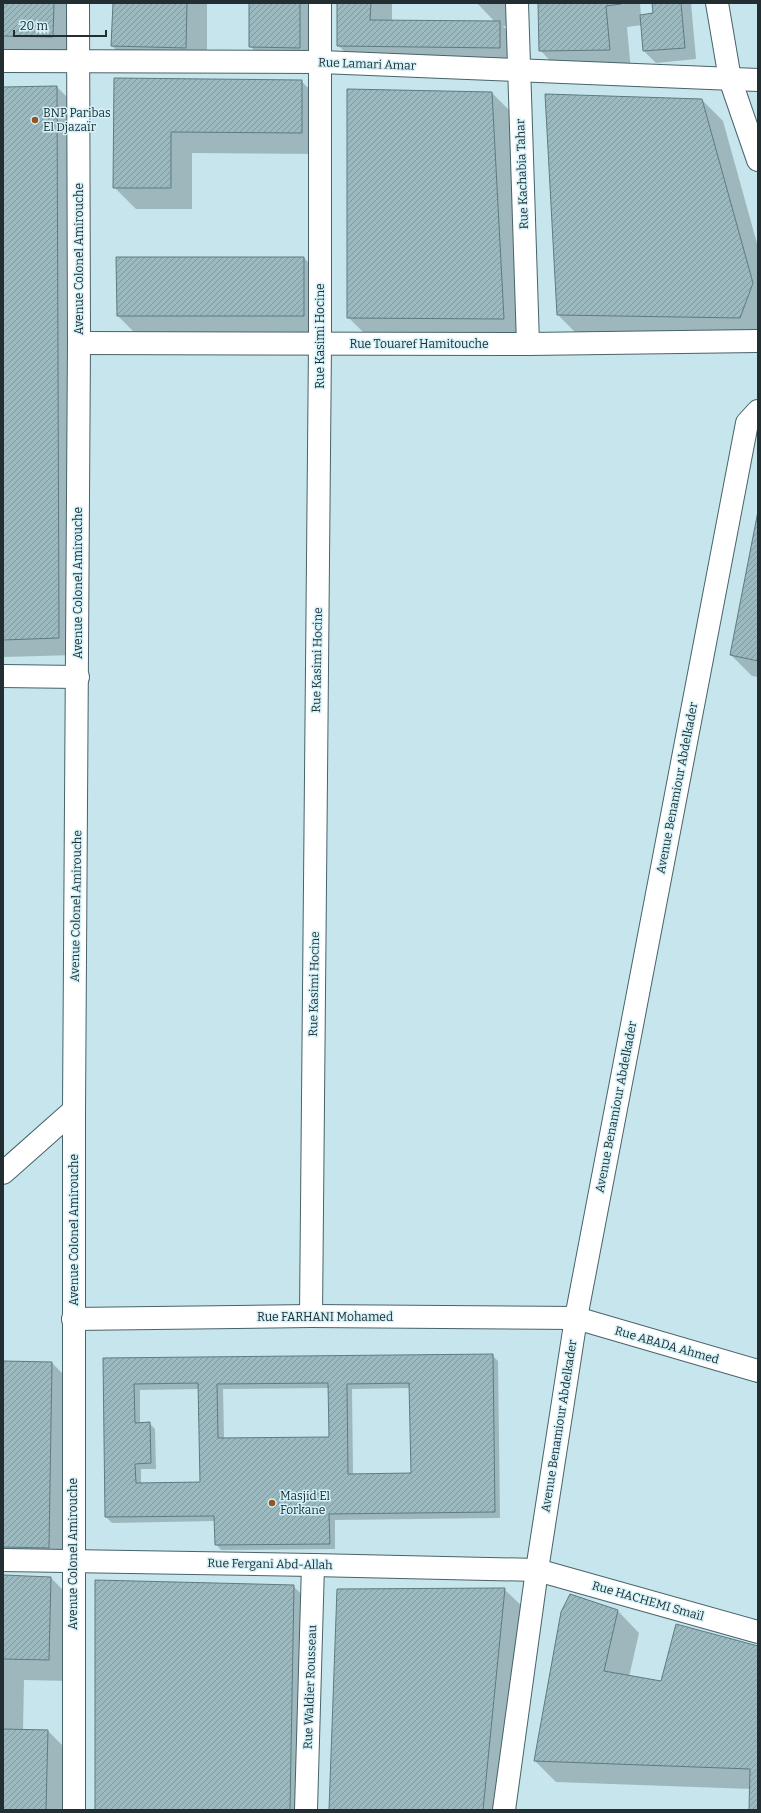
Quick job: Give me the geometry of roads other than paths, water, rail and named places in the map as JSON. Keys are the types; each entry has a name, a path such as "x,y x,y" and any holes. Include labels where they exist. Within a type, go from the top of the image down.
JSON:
{"street":[{"name":"Avenue Colonel Amirouche","path":"74,1810 73,1319 78,677 78,3"},
{"name":"Rue Kasimi Hocine","path":"311,1316 320,344 320,3"},
{"name":"Rue Kachabia Tahar","path":"516,3 528,344"},
{"path":"717,3 730,79 758,160"},
{"name":"Rue Lamari Amar","path":"3,61 78,60 321,62 758,80"},
{"name":"Rue Touaref Hamitouche","path":"79,343 528,344 758,341"},
{"name":"Avenue Benamiour Abdelkader","path":"504,1810 537,1570 576,1318 747,423 758,411"},
{"path":"3,676 78,677"},
{"path":"3,1173 74,1110"},
{"name":"Rue FARHANI Mohamed","path":"73,1319 311,1316 576,1318"},
{"name":"Rue ABADA Ahmed","path":"576,1318 758,1371"},
{"name":"Rue Fergani Abd-Allah","path":"3,1560 73,1560 537,1570"},
{"name":"Rue Waldier Rousseau","path":"306,1810 313,1565"},
{"name":"Rue HACHEMI Smaïl","path":"537,1570 758,1632"}],"place":[{"name":"BNP Paribas El Djazaïr","path":"35,120"},
{"name":"Masjid El Forkane","path":"272,1503"}]}
